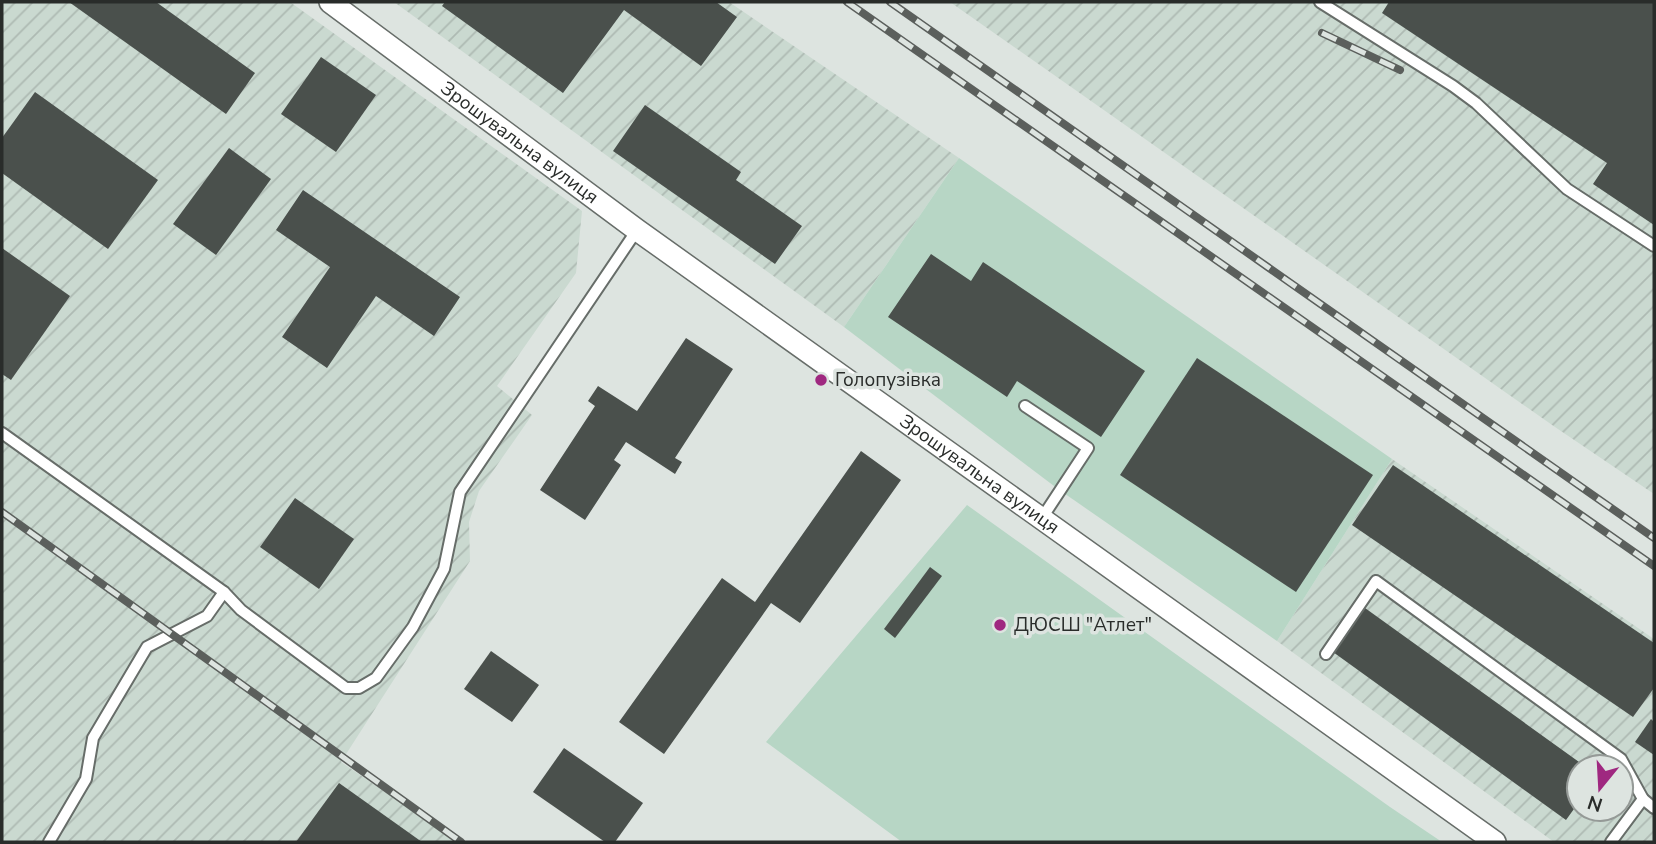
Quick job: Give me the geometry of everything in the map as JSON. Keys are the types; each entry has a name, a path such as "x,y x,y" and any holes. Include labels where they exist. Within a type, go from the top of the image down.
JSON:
{"street":[{"name":"Зрошувальна вулиця","path":"330,2 637,230 1495,842"}],"lane":[{"path":"1320,2 1453,86 1476,103 1559,183 1654,246"},
{"path":"2,433 224,592 241,610 346,688 359,688 376,678 413,627 444,569 460,492 637,230"},
{"path":"1026,406 1088,448 1041,518"},
{"path":"1326,654 1376,581 1621,759 1643,799 1654,808"},
{"path":"49,842 86,779 93,738 147,646 207,616 224,592"},
{"path":"1611,842 1643,799"}],"shaded area":[{"path":"2,2 290,2 582,211 576,273 497,386 532,415 479,491 469,522 470,561 341,762 459,842 2,842"},
{"path":"394,2 729,2 959,158 844,327"},
{"path":"950,2 1654,2 1654,494 1555,427"},
{"path":"1392,459 1654,639 1654,842 1554,842 1277,641"}],"green space":[{"name":"ДЮСШ \"Атлет\"","path":"959,158 1392,459 1277,641 1058,489 844,327"},
{"name":"ДЮСШ \"Атлет\"","path":"967,505 1442,842 902,842 766,742"}],"building":[{"path":"69,2 156,2 255,73 226,114"},
{"path":"445,2 716,2 737,17 701,66 624,10 563,93 442,6"},
{"path":"1389,2 1654,2 1654,225 1593,184 1607,163 1382,13"},
{"path":"321,57 376,95 336,152 281,114"},
{"path":"35,92 158,180 108,249 2,173 2,138"},
{"path":"645,105 741,172 736,180 802,226 775,264 613,151"},
{"path":"229,148 271,179 216,255 173,224"},
{"path":"303,190 460,297 434,336 376,296 327,368 282,337 330,267 276,230"},
{"path":"2,248 70,296 11,380 2,374"},
{"path":"931,254 971,281 983,262 1145,371 1101,437 1017,381 1007,397 888,317"},
{"path":"686,338 733,369 675,458 682,462 675,474 626,442 614,460 621,465 585,520 540,490 595,406 588,401 598,386 637,411"},
{"path":"1197,358 1373,475 1296,592 1120,475"},
{"path":"861,451 901,480 800,623 771,603 664,754 619,722 722,578 755,602"},
{"path":"1393,465 1654,643 1654,688 1633,717 1352,525"},
{"path":"295,498 354,539 319,589 260,547"},
{"path":"930,567 942,576 895,638 884,629"},
{"path":"1365,608 1567,753 1565,819 1333,652"},
{"path":"491,651 539,685 512,722 464,689"},
{"path":"1651,719 1654,722 1654,755 1635,742"},
{"path":"564,748 643,803 615,842 605,842 533,792"},
{"path":"339,783 422,842 296,842"}],"railway":[{"path":"847,2 1654,566"},
{"path":"890,2 1654,538"},
{"path":"1322,33 1400,70"},
{"path":"2,512 461,842"}],"place":[{"name":"Голопузівка","path":"821,380"},
{"name":"ДЮСШ \"Атлет\"","path":"1000,625"}]}
